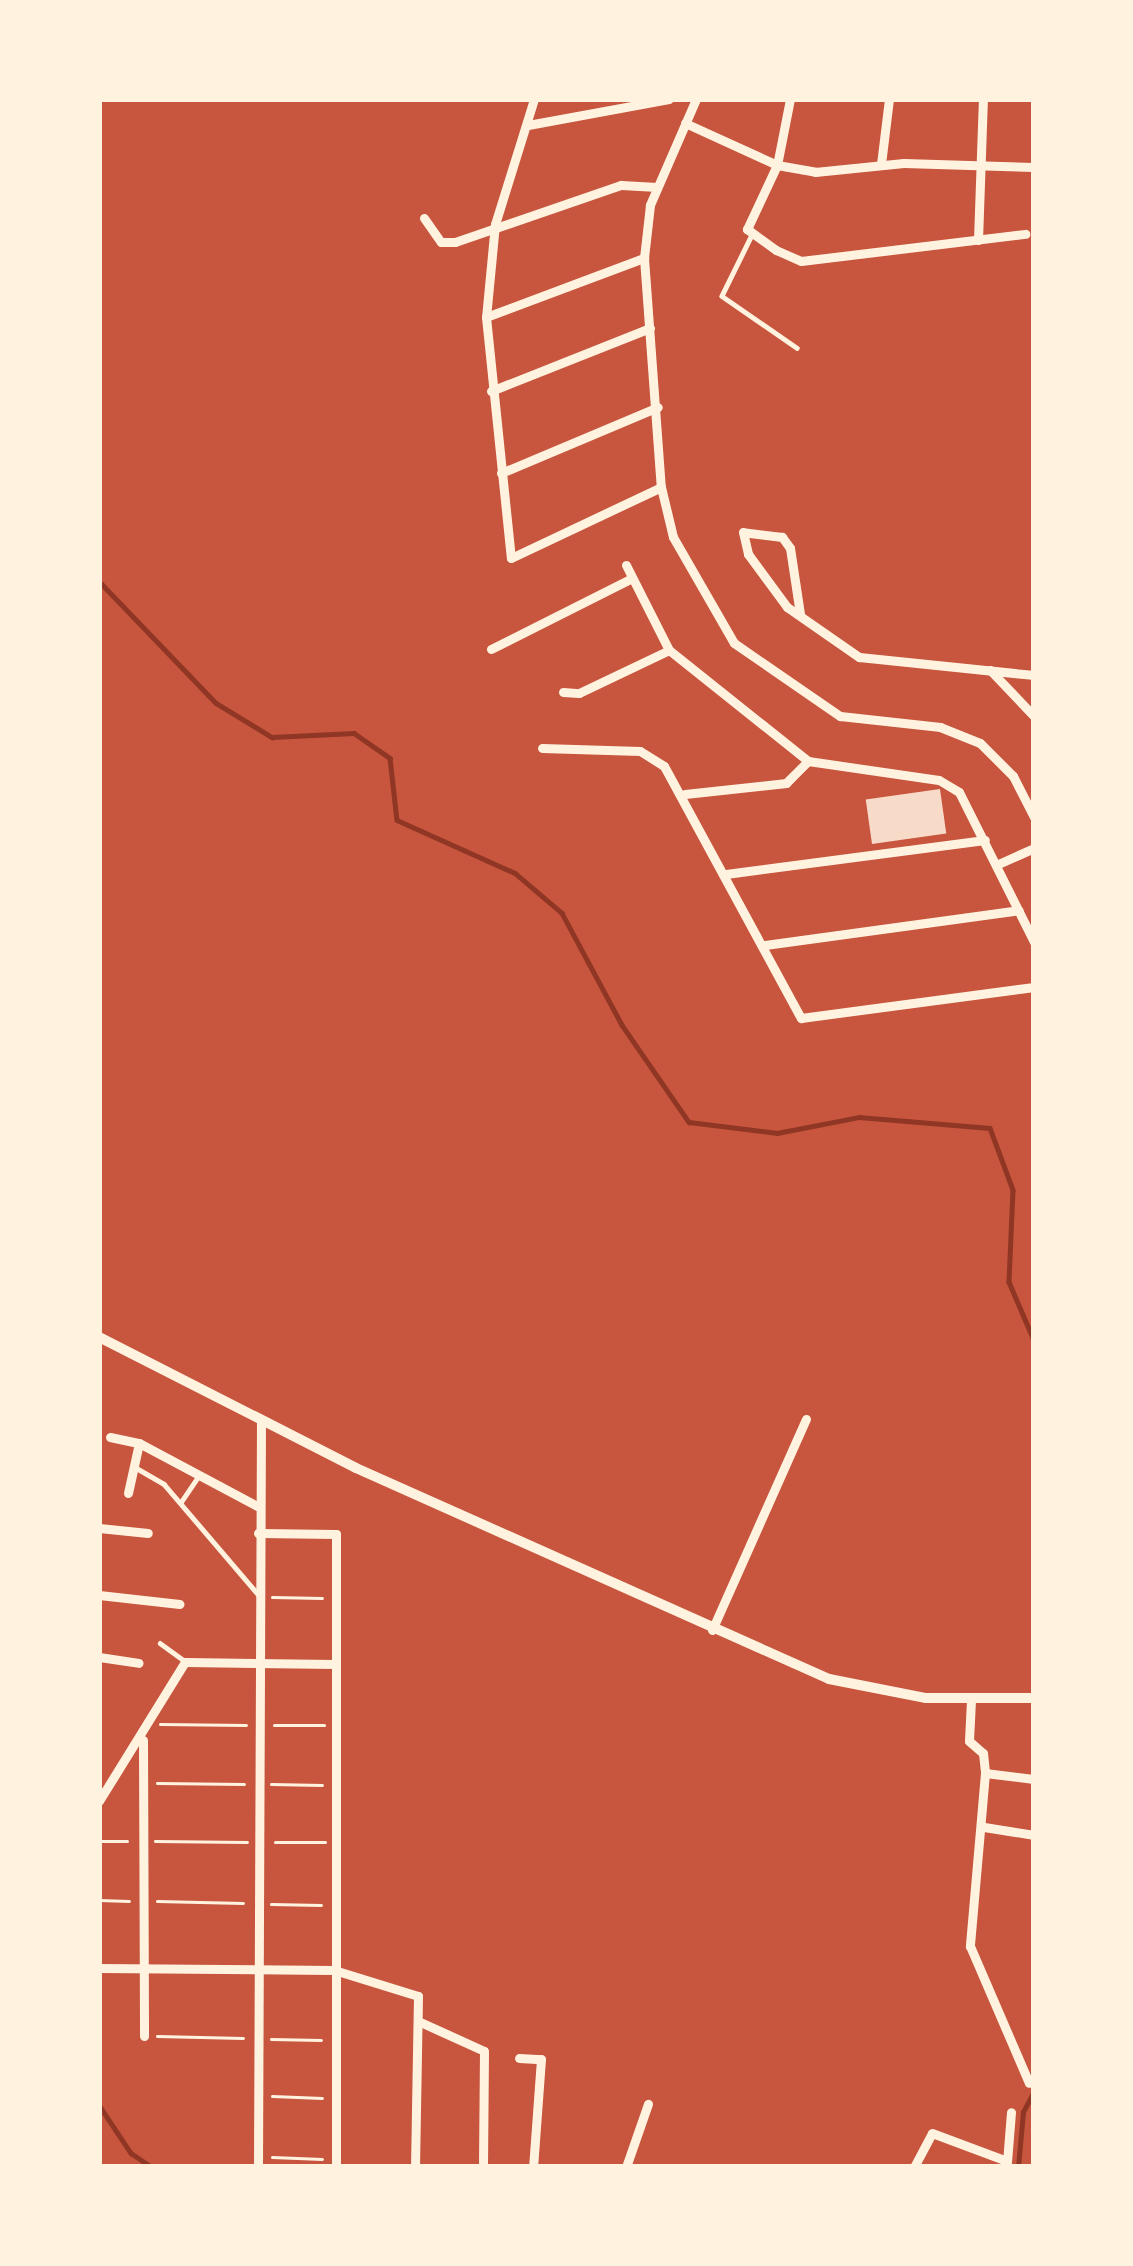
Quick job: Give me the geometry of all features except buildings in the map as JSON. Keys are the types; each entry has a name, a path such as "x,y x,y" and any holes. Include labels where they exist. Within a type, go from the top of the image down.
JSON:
{"street":[{"path":"534,99 495,224 486,317 511,558 661,487"},
{"path":"528,125 669,99"},
{"path":"685,99 696,99 657,187 644,258 661,487 673,537 734,643 840,716 940,728 980,743 1013,776 1034,817"},
{"path":"790,99 777,165 747,229 801,261 1024,234"},
{"path":"881,164 889,99"},
{"path":"978,240 975,166 983,99"},
{"path":"685,123 777,165 814,172 881,164 1034,167"},
{"path":"424,218 441,242 621,185 657,187"},
{"path":"486,317 644,258"},
{"path":"491,391 650,328"},
{"path":"501,473 658,406"},
{"path":"800,614 790,548 782,537 743,532 748,554 800,614 859,657 1034,675"},
{"path":"626,565 669,650 808,761 939,781 959,792 1034,942"},
{"path":"491,649 632,578"},
{"path":"563,692 579,693 669,650"},
{"path":"990,670 1034,716"},
{"path":"542,748 640,751 685,794 801,1018 1034,987"},
{"path":"685,794 787,783 808,761"},
{"path":"726,874 985,840"},
{"path":"996,866 1034,848"},
{"path":"765,945 1019,910"},
{"path":"99,1337 262,1421 712,1630 852,1688 971,1700 1034,1698"},
{"path":"712,1630 806,1419"},
{"path":"258,2162 257,1506 262,1421"},
{"path":"110,1438 140,1442 257,1506"},
{"path":"128,1493 140,1442"},
{"path":"99,1528 148,1533"},
{"path":"258,1533 336,1534 336,2163"},
{"path":"99,1595 179,1604"},
{"path":"99,1657 139,1663"},
{"path":"99,1801 143,1740 185,1662 336,1664"},
{"path":"971,1700 969,1741 983,1753 985,1773 984,1828 970,1946 1029,2084"},
{"path":"143,1740 143,2036"},
{"path":"985,1773 1034,1778"},
{"path":"984,1828 1034,1834"},
{"path":"99,1968 334,1970 418,1996 415,2167"},
{"path":"418,2021 484,2051 483,2167"},
{"path":"519,2058 541,2059 533,2167"},
{"path":"626,2167 648,2104"},
{"path":"914,2167 932,2132 1007,2164 1011,2112"}],"lane":[{"path":"753,233 722,296 797,348"},
{"path":"133,1466 181,1502 258,1595"},
{"path":"181,1502 199,1475"},
{"path":"160,1643 185,1662"}],"path":[{"path":"258,1595 336,1599"},
{"path":"152,1724 335,1726"},
{"path":"143,1783 335,1785"},
{"path":"99,1840 335,1842"},
{"path":"99,1900 335,1906"},
{"path":"143,2036 335,2040"},
{"path":"258,2096 336,2098"},
{"path":"258,2162 336,2163"}],"waterway":[{"path":"99,581 216,703 272,737 354,733 390,758 397,820 515,873 562,913 622,1025 689,1122 777,1133 859,1117 990,1128 1013,1190 1009,1282 1034,1340"},
{"path":"1018,2167 1023,2112 1034,2091"},
{"path":"99,2105 131,2153 152,2167"}]}
